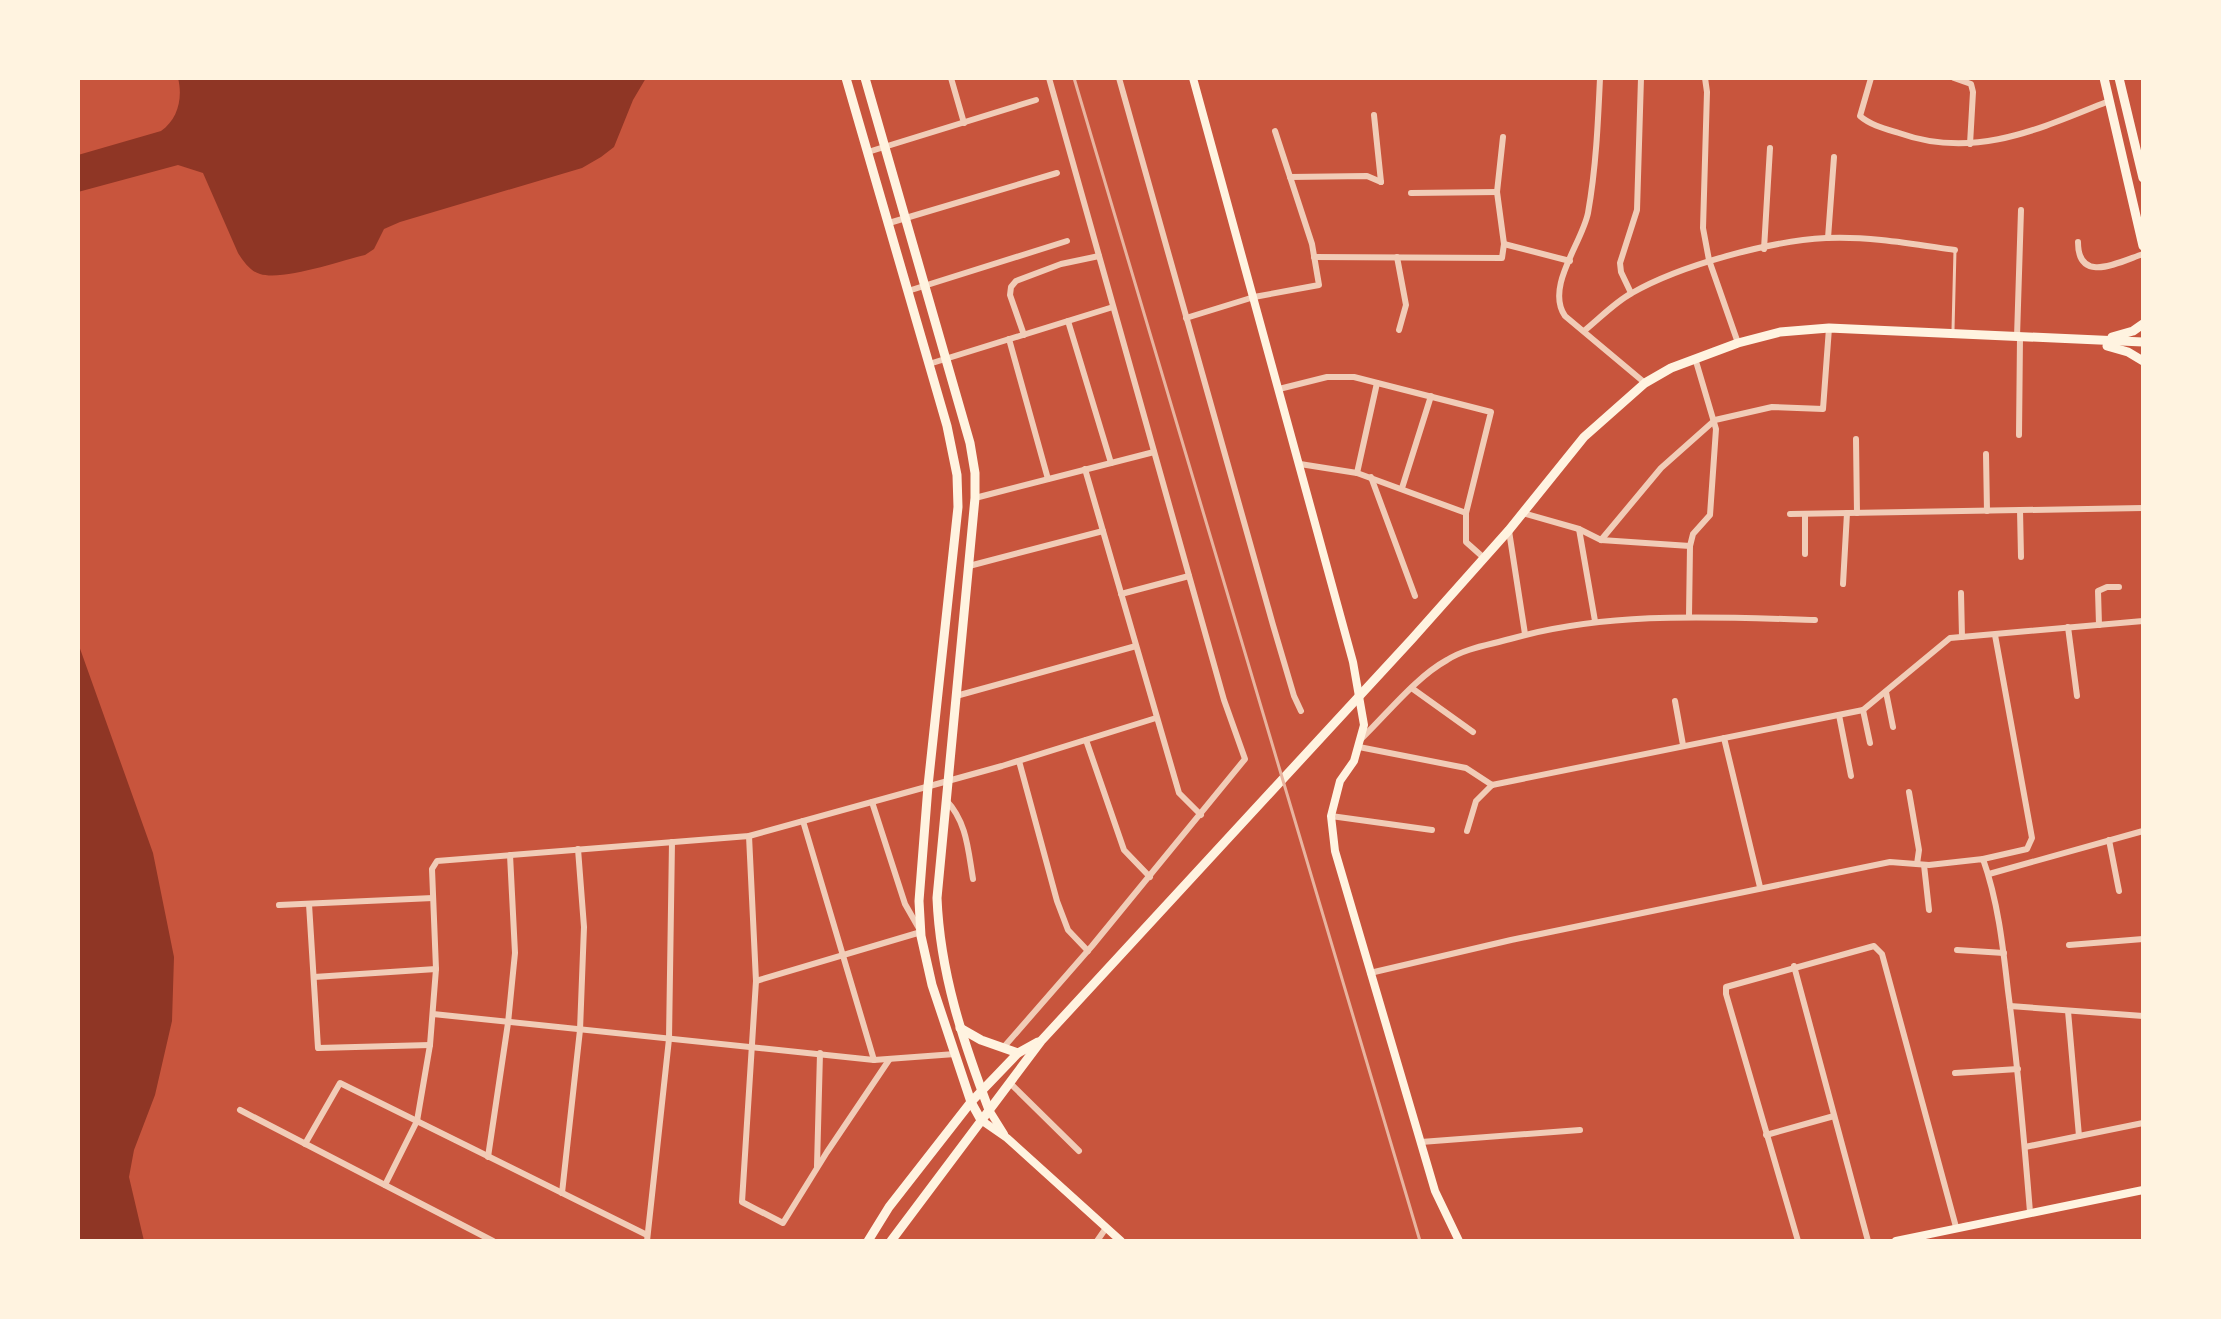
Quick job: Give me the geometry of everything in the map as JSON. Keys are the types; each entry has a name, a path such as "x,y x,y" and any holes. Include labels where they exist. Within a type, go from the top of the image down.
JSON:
{"main road":[{"path":"846,78 947,426 957,475 958,507 919,901 921,932 932,985 971,1102 981,1120 1007,1138 1121,1241"},
{"path":"865,78 970,443 975,473 937,898 938,928 946,978 960,1028 989,1110 1007,1138"},
{"path":"1193,78 1353,662 1364,725 1354,761 1340,781 1331,816 1335,851 1435,1191 1459,1241"},
{"path":"2104,78 2143,246"},
{"path":"2119,78 2143,178"},
{"path":"2089,341 2120,336 2143,324"},
{"path":"891,1241 1041,1041 1412,639 1509,530 1584,437 1645,383 1695,358 1780,332 1829,328 2143,342"},
{"path":"2089,341 2128,352 2143,361"},
{"path":"952,557 969,562"},
{"path":"945,632 962,634"},
{"path":"937,704 956,701"},
{"path":"960,1028 1018,1053"},
{"path":"868,1241 889,1207 971,1102 1018,1053 1041,1041"},
{"path":"1896,1241 2143,1190"}],"street":[{"path":"951,78 964,123"},
{"path":"1003,1048 1150,877 1245,759 1224,700 1049,78"},
{"path":"1119,78 1273,625 1301,711"},
{"path":"1600,78 1598,138 1587,216 1560,287 1559,305 1565,316 1645,383"},
{"path":"1631,293 1620,263 1637,210 1641,78"},
{"path":"1871,78 1860,116 1866,122 1912,138 1948,145 1992,142 2044,127 2109,101"},
{"path":"1954,78 1971,84 1973,92 1970,144"},
{"path":"1706,81 1703,228 1709,260 1738,343"},
{"path":"868,152 1036,100"},
{"path":"1290,177 1367,176 1381,182 1374,115"},
{"path":"1186,318 1254,297 1319,285 1314,257 1275,131"},
{"path":"1314,257 1502,258 1504,244 1497,192 1503,137"},
{"path":"1764,249 1770,148"},
{"path":"1828,238 1834,157"},
{"path":"889,223 1057,173"},
{"path":"1411,193 1497,192"},
{"path":"2019,435 2021,210"},
{"path":"1584,331 1631,293 1709,260 1828,238 1880,240 1955,250"},
{"path":"908,291 1067,241"},
{"path":"2078,242 2081,263 2089,267 2114,264 2143,254"},
{"path":"1504,244 1570,261"},
{"path":"1024,335 1010,295 1016,281 1061,264 1099,256"},
{"path":"1397,257 1406,305 1399,330"},
{"path":"929,364 1113,307"},
{"path":"1068,321 1111,463"},
{"path":"1601,540 1661,468 1715,420 1772,407 1823,409 1829,328"},
{"path":"1009,339 1048,479"},
{"path":"1689,616 1690,546 1693,534 1710,515 1715,420 1695,358"},
{"path":"1279,389 1327,377 1354,377 1492,413 1466,513 1466,542 1484,558"},
{"path":"1357,473 1377,383"},
{"path":"1402,488 1431,396"},
{"path":"1856,439 1857,513"},
{"path":"975,498 1154,452"},
{"path":"1986,454 1987,511"},
{"path":"1300,464 1371,477 1466,513"},
{"path":"1085,469 1179,793 1201,815"},
{"path":"1371,477 1415,596"},
{"path":"1790,514 2143,508"},
{"path":"2020,510 2021,557"},
{"path":"1523,513 1579,529 1601,540 1690,546"},
{"path":"1843,584 1847,513"},
{"path":"1805,514 1805,554"},
{"path":"1579,529 1595,621"},
{"path":"1509,530 1525,634"},
{"path":"969,562 1103,531"},
{"path":"1121,594 1189,576"},
{"path":"2099,625 2098,591 2119,587"},
{"path":"1961,593 1962,637"},
{"path":"1360,743 1443,662 1460,653 1525,634 1595,621 1689,616 1815,620"},
{"path":"1467,831 1476,801 1492,785 1863,710 1947,640 2143,621"},
{"path":"2068,627 2077,696"},
{"path":"1370,973 1501,942 1890,862 1920,864 1983,859 2027,849 2032,838 1995,635"},
{"path":"956,701 1136,646"},
{"path":"1413,689 1473,732"},
{"path":"1886,692 1893,727"},
{"path":"1675,701 1683,745"},
{"path":"1863,710 1870,743"},
{"path":"1839,715 1851,776"},
{"path":"385,1185 417,1121 430,1045 436,969 432,869 437,861 749,836 1019,761 1156,718"},
{"path":"1724,738 1760,887"},
{"path":"1086,740 1124,850 1150,877"},
{"path":"1360,743 1466,768 1492,785"},
{"path":"1019,761 1057,901 1068,930 1088,951"},
{"path":"1909,792 1929,910"},
{"path":"946,800 957,811 966,833 973,879"},
{"path":"756,981 921,932 905,904 872,802"},
{"path":"1331,816 1432,830"},
{"path":"803,821 874,1060"},
{"path":"1989,874 2143,831"},
{"path":"749,836 756,981 742,1202 783,1223 889,1060"},
{"path":"2109,840 2119,891"},
{"path":"305,1144 339,1083 647,1238 669,1039 672,842"},
{"path":"562,1193 580,1030 584,927 578,849"},
{"path":"488,1157 515,953 510,855"},
{"path":"1983,859 1989,874 2004,953 2030,1212"},
{"path":"279,905 433,898"},
{"path":"309,904 318,1048 430,1045"},
{"path":"2069,945 2143,939"},
{"path":"1798,1241 1726,987 1874,946 1879,948 1956,1227"},
{"path":"1957,950 2004,953"},
{"path":"1794,966 1868,1241"},
{"path":"314,977 436,969"},
{"path":"2010,1006 2143,1016"},
{"path":"2068,1011 2079,1136"},
{"path":"433,1014 874,1060 955,1054"},
{"path":"817,1167 820,1053"},
{"path":"1955,1073 2018,1069"},
{"path":"1011,1084 1079,1151"},
{"path":"240,1110 493,1241"},
{"path":"1766,1135 1834,1116"},
{"path":"2025,1147 2143,1123"},
{"path":"1421,1142 1580,1130"},
{"path":"1097,1241 1106,1228"}],"lane":[{"path":"1953,334 1955,250"}],"shaded area":[{"path":"178,78 646,78 633,100 614,147 582,168 400,222 384,229 374,249 365,255 297,273 270,275 253,271 240,256 203,173 178,165 78,192 78,155 161,131 178,108"},
{"path":"78,643 153,853 174,957 172,1021 155,1095 134,1150 129,1177 144,1241 78,1241"}],"railway":[{"path":"1074,78 1420,1241"}]}
